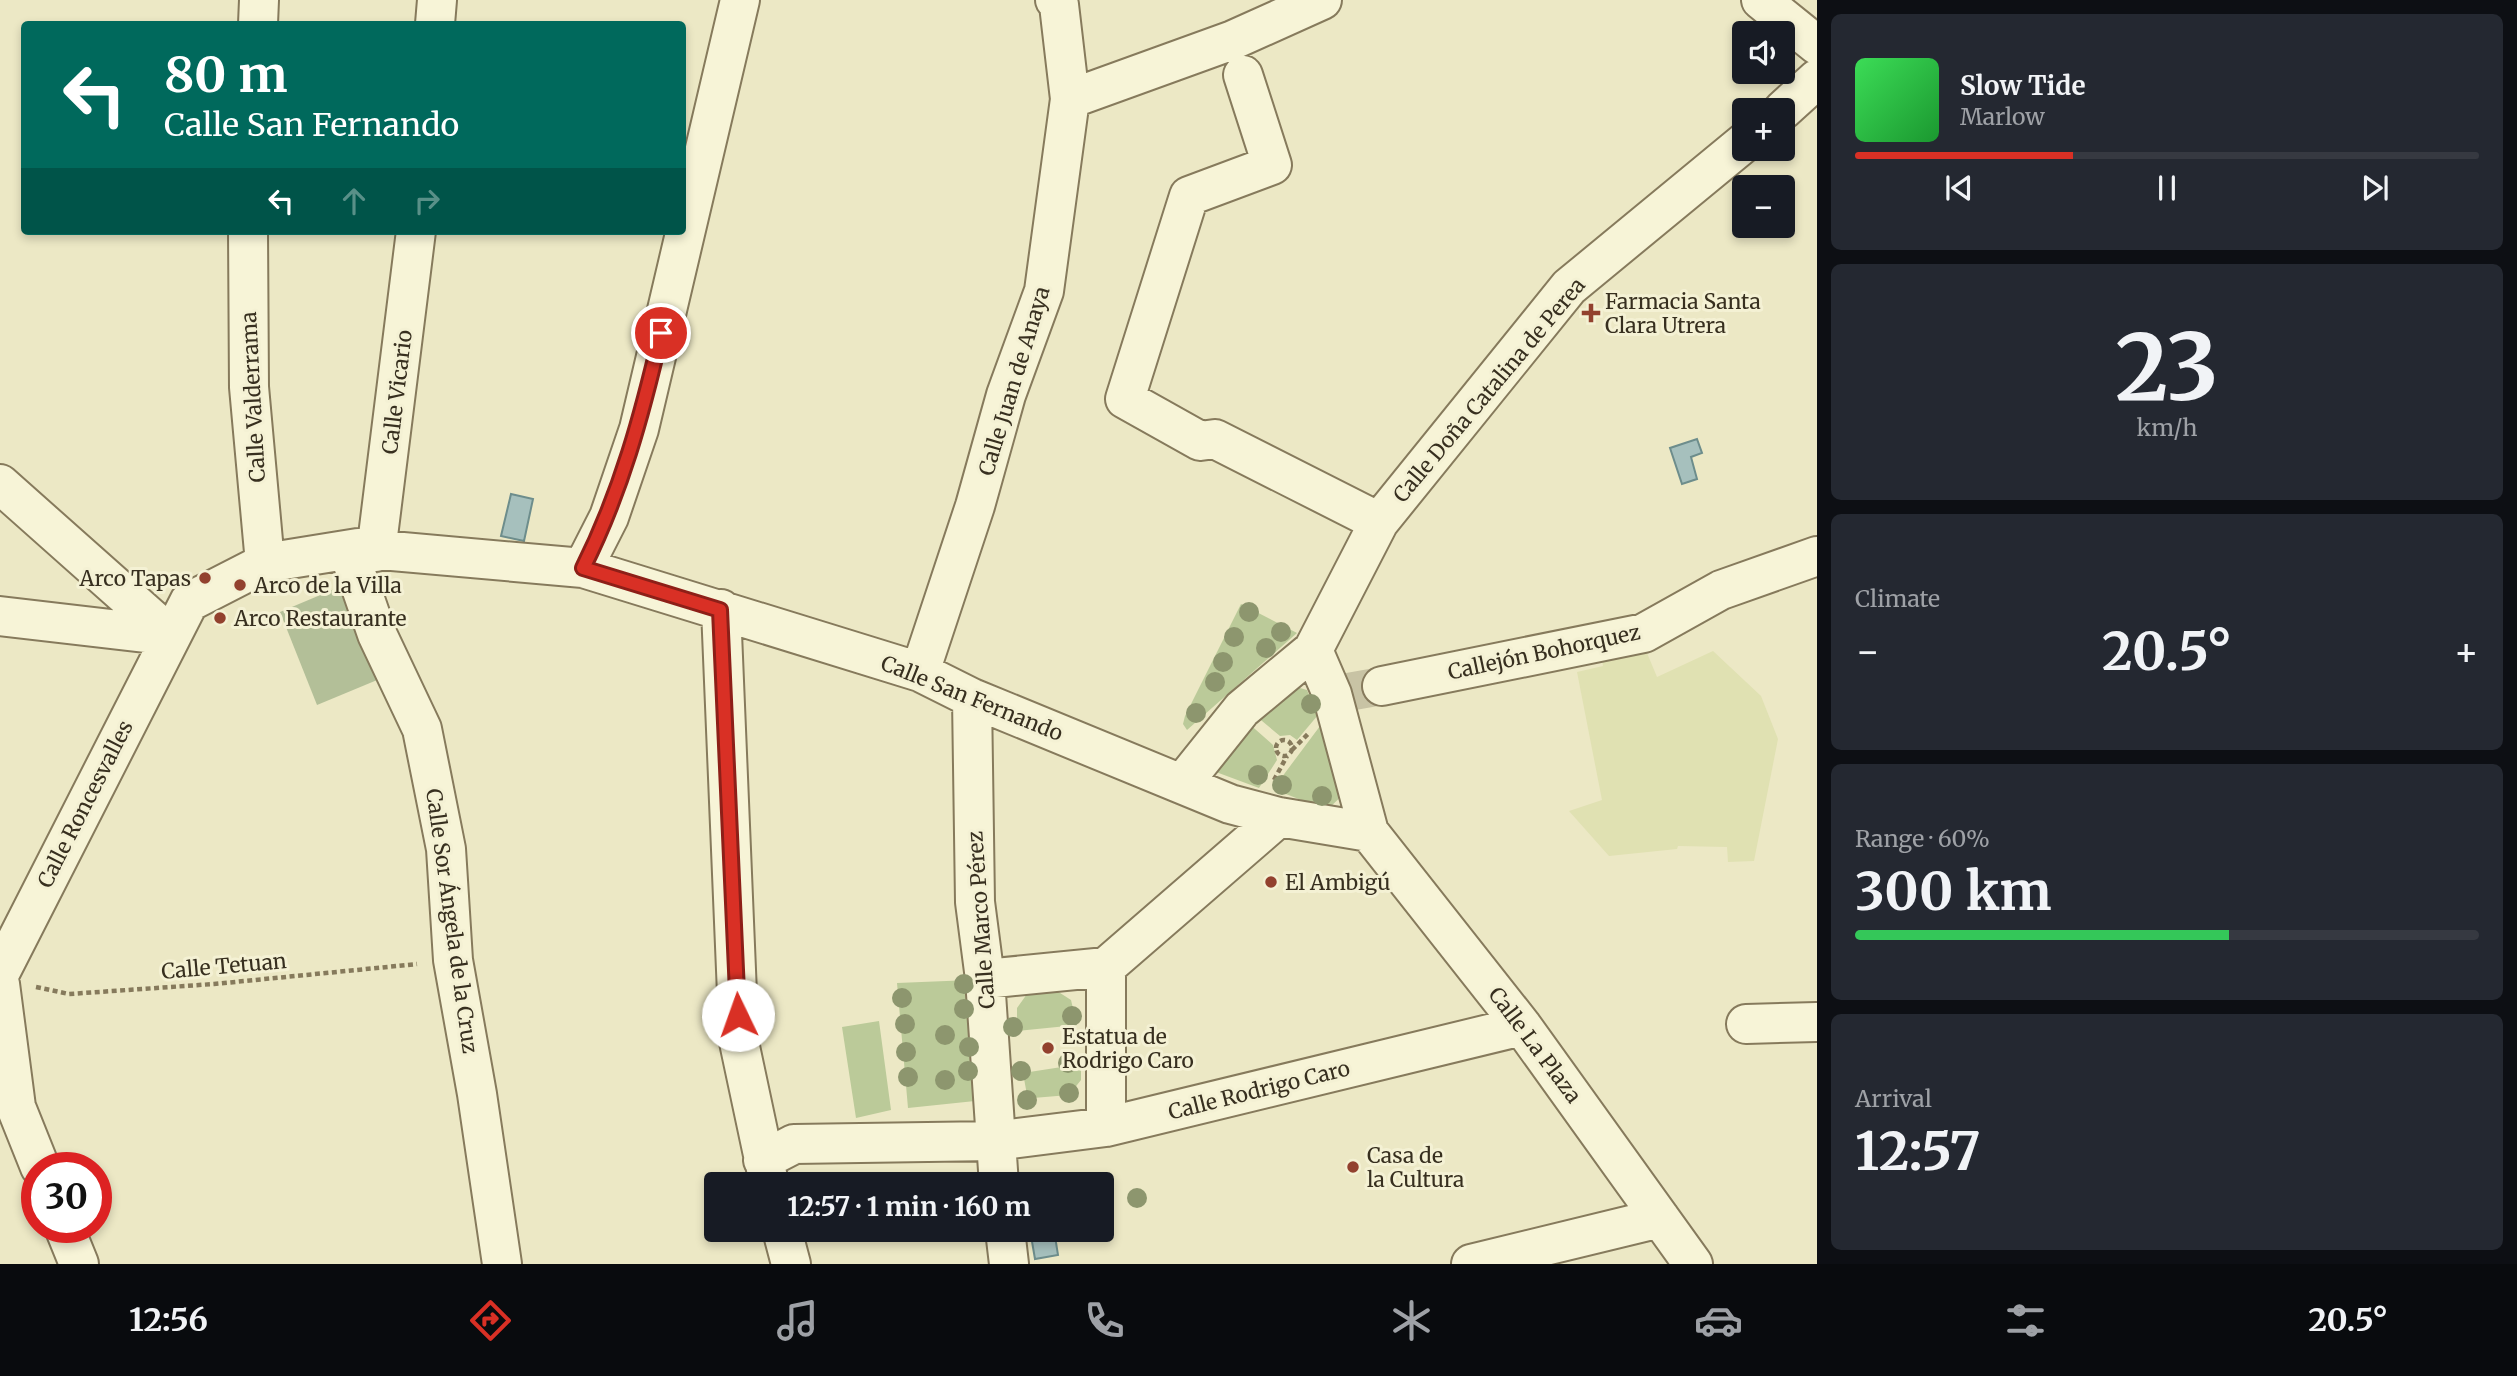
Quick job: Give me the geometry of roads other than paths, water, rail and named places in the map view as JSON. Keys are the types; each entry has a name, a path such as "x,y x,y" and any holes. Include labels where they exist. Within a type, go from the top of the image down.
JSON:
{"street":[{"path":"258,21 259,0"},
{"path":"435,21 437,0"},
{"path":"686,229 740,0"},
{"name":"Calle Juan de Anaya","path":"920,672 975,506 1006,395 1044,291 1070,99 1059,5 1055,0"},
{"path":"1070,99 1237,55 1322,0"},
{"path":"1761,0 1817,45"},
{"path":"1237,55 1272,165 1189,196 1125,399 1200,441 1214,439 1379,523"},
{"path":"1795,99 1817,79"},
{"name":"Calle Doña Catalina de Perea","path":"1312,650 1379,523 1569,287 1732,153"},
{"name":"Calle Valderrama","path":"248,235 249,387 265,563"},
{"name":"Calle Vicario","path":"362,551 415,235"},
{"path":"583,568 609,517 639,429 685,235"},
{"path":"0,484 15,509 171,636"},
{"name":"Calle San Fernando","path":"265,563 362,551 583,568 920,672 972,698 1230,804 1279,817 1369,832"},
{"name":"Calle Sor Ángela de la Cruz","path":"362,551 377,634 422,729 446,849 453,960 477,1094 502,1264"},
{"name":"Callejón Bohorquez","path":"1354,691 1644,633 1721,590 1817,556"},
{"name":"Calle Roncesvalles","path":"11,981 189,602 265,563"},
{"path":"720,610 739,1042 767,1172"},
{"path":"0,616 171,636"},
{"path":"1182,783 1242,709 1312,650 1354,691 1369,832"},
{"name":"Calle Marco Pérez","path":"972,698 975,902 985,979 998,1172"},
{"path":"985,979 1106,967 1279,817"},
{"name":"Calle La Plaza","path":"1369,832 1522,1026 1693,1264"},
{"path":"1106,967 1106,1127"},
{"path":"11,981 16,1107 34,1152"},
{"path":"1746,1024 1817,1022"},
{"name":"Calle Rodrigo Caro","path":"767,1172 794,1144 994,1141 1106,1127 1522,1026"},
{"path":"1471,1264 1660,1218"},
{"path":"785,1242 791,1264"},
{"path":"1006,1242 1009,1264"},
{"path":"70,1243 79,1264"}],"water":[{"path":"1697,439 1702,453 1691,457 1697,479 1682,484 1670,448"},
{"path":"511,494 533,499 524,541 501,536"},
{"path":"1032,1242 1056,1242 1058,1255 1035,1259"}],"tunnel":[{"path":"1348,692 1382,686"}],"place":[{"name":"Farmacia Santa Clara Utrera","path":"1591,313"},
{"name":"Arco Tapas","path":"205,578"},
{"name":"Arco de la Villa","path":"240,585"},
{"name":"Arco Restaurante","path":"220,618"},
{"name":"El Ambigú","path":"1271,882"},
{"name":"Estatua de Rodrigo Caro","path":"1048,1048"},
{"name":"Casa de la Cultura","path":"1353,1167"}]}
